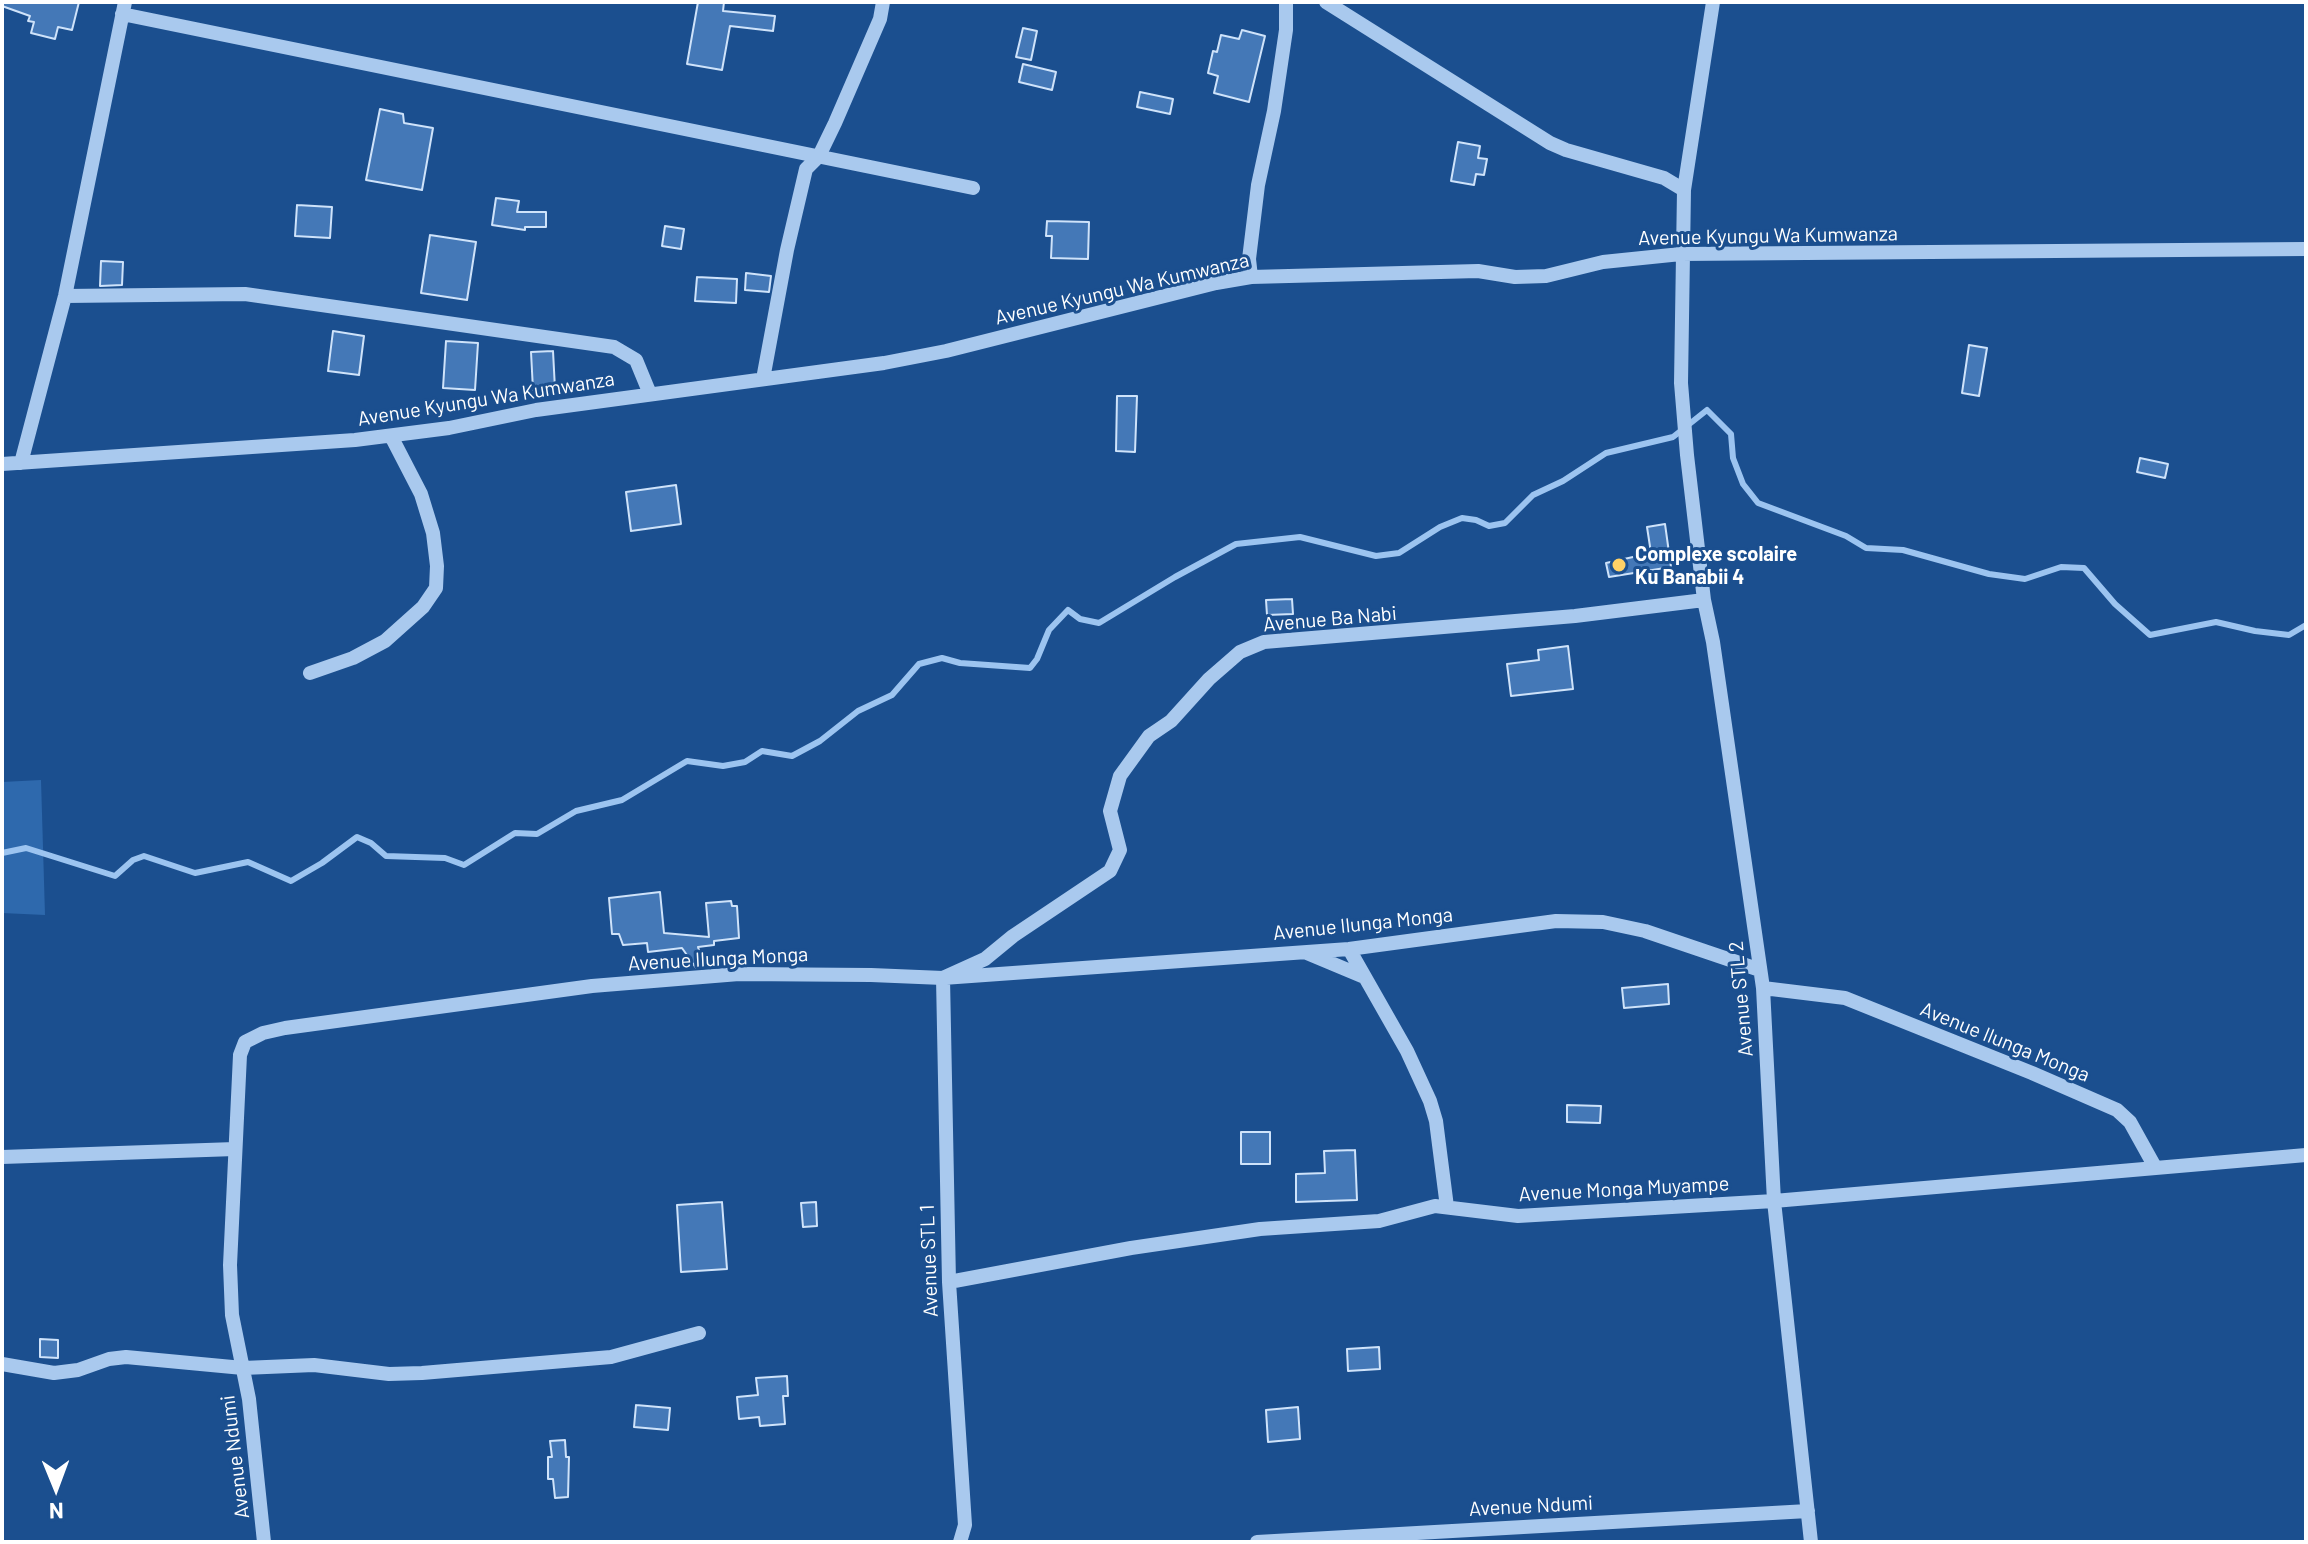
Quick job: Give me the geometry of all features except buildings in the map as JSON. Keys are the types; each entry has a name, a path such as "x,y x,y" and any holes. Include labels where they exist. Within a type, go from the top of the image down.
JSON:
{"street":[{"path":"763,379 806,169 819,156 880,19 883,2"},
{"path":"1251,277 1249,259 1258,185 1274,111 1286,30 1286,2"},
{"path":"1326,2 1550,143 1664,178 1684,190"},
{"path":"1681,254 1684,190 1713,2"},
{"path":"21,463 65,296 124,8 973,188"},
{"name":"Avenue Kyungu Wa Kumwanza","path":"2,464 391,436 536,410 884,363 946,351 1216,283 1251,277 1478,271 1515,277 1546,276 1603,262 1681,254 2306,249"},
{"name":"Avenue STL 2","path":"1681,254 1681,383 1687,455 1704,600 1763,988 1774,1201 1811,1542"},
{"path":"65,296 245,294 614,347 636,360 650,394"},
{"path":"310,673 353,658 385,641 423,607 436,588 433,533 421,494 391,436"},
{"name":"Avenue Ba Nabi","path":"943,978 985,959 1013,936 1110,871 1120,850 1110,811 1120,776 1149,736 1171,721 1209,679 1240,652 1264,642 1560,617 1704,600"},
{"name":"Avenue Ilunga Monga","path":"243,1368 232,1315 230,1265 240,1055 245,1042 263,1033 546,992 739,974 943,978 1349,949 1556,921 1603,922 1645,931 1760,970"},
{"path":"1349,949 1407,1051 1430,1101 1436,1121 1447,1207"},
{"path":"1304,952 1362,976"},
{"name":"Avenue STL 1","path":"943,978 949,1282 965,1525 960,1542"},
{"name":"Avenue Ilunga Monga","path":"1763,988 1845,998 2117,1110 2130,1122 2155,1167"},
{"path":"2,1157 235,1149"},
{"name":"Avenue Monga Muyampe","path":"949,1282 1145,1245 1260,1229 1379,1221 1435,1206 1518,1216 1774,1201 2306,1155"},
{"path":"2,1364 54,1373 126,1357 243,1368 314,1365 389,1374 566,1363 611,1357 699,1333"},
{"name":"Avenue Ndumi","path":"243,1368 258,1466 264,1542"},
{"name":"Avenue Ndumi","path":"1257,1542 1808,1511"}],"shaded area":[{"path":"41,780 45,915 2,913 2,782"}],"waterway":[{"path":"2,853 26,848 115,876 133,860 144,856 195,873 248,862 291,881 357,837 371,843 386,856 445,858 464,865 515,833 537,834 576,811 622,800 687,761 723,766 745,762 762,751 792,756 820,741 858,711 892,695 919,664 942,658 960,663 1030,668 1049,630 1068,610 1080,619 1099,623 1236,544 1300,537 1376,556 1399,553 1440,527 1462,518 1489,526 1505,523 1533,495 1563,481 1606,453 1673,437 1707,410 1731,434 1733,458 1743,484 1758,503 1846,536 1866,548 1903,550 1989,574 2025,579 2061,567 2084,568 2115,604 2150,635 2216,622 2289,635 2306,625"}],"place":[{"name":"Complexe scolaire Ku Banabii 4","path":"1619,565"}]}
